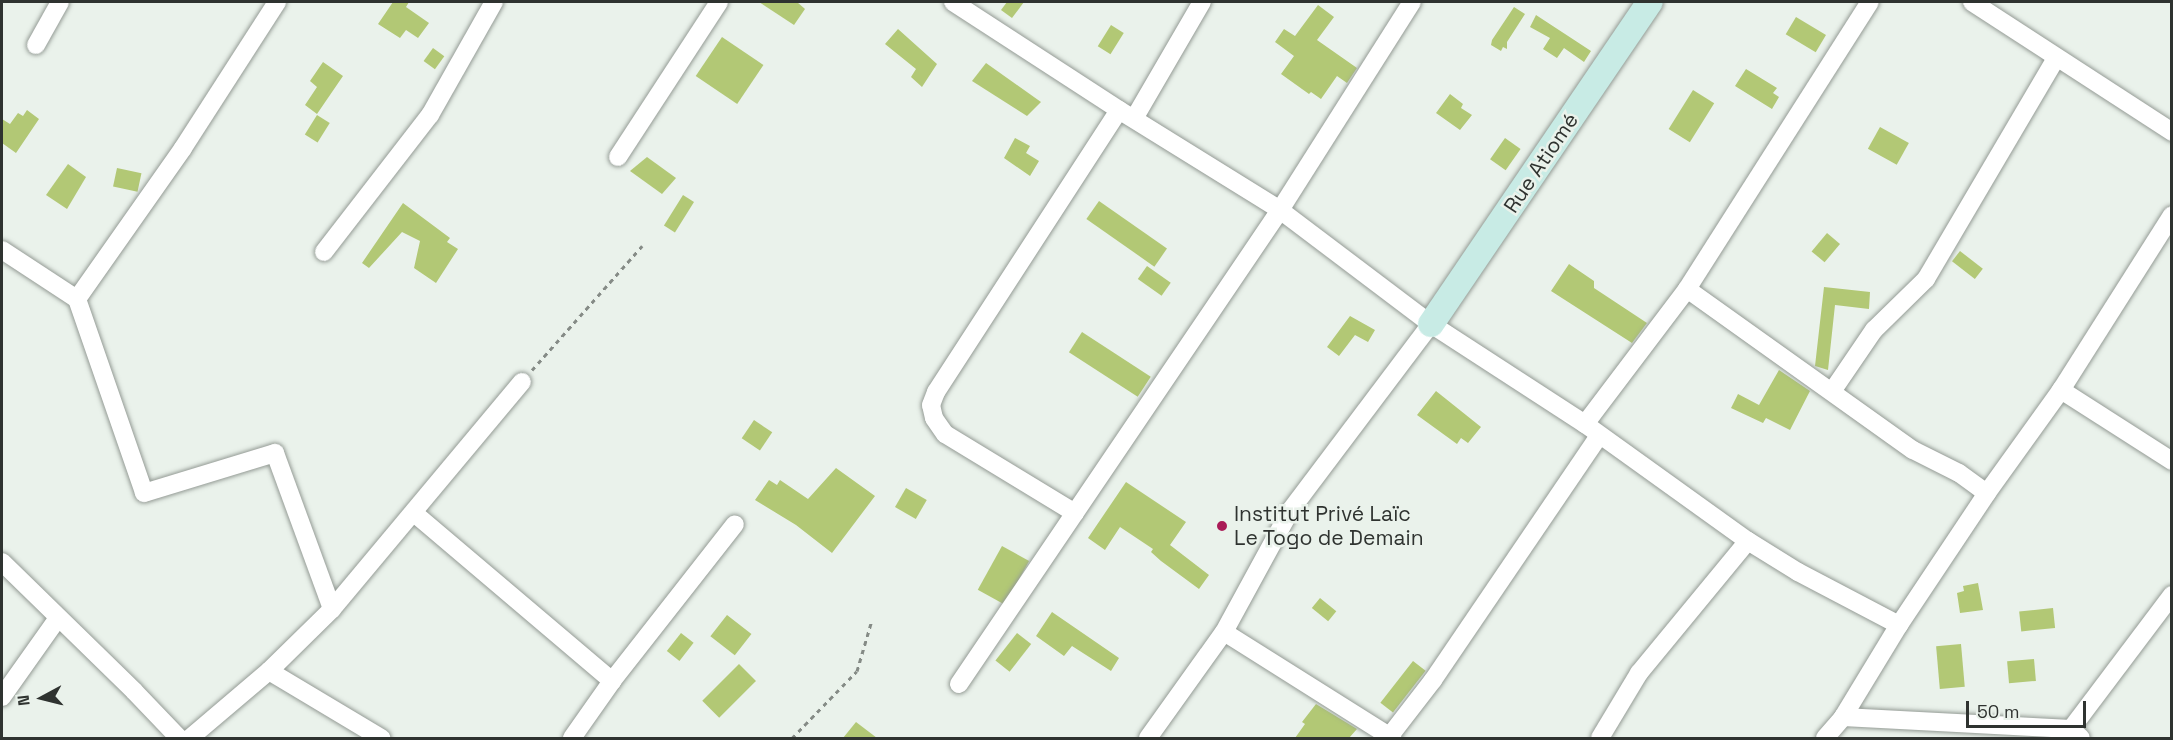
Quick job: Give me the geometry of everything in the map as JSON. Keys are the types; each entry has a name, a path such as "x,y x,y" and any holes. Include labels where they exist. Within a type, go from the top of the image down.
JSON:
{"street":[{"path":"36,45 60,2"},
{"path":"78,299 183,148 277,2"},
{"path":"324,252 430,115 494,2"},
{"path":"618,157 719,2"},
{"path":"953,2 1280,210 1431,324 1585,424 1748,541 1798,572 1899,625"},
{"path":"1075,513 945,434 934,417 931,405 936,392 1202,2"},
{"path":"959,684 1280,210 1412,2"},
{"name":"Rue Atiomé","path":"1431,324 1650,2"},
{"path":"1585,424 1687,289 1870,2"},
{"path":"1972,2 2172,132"},
{"path":"1833,390 1874,330 1926,279 2056,58"},
{"path":"1825,738 1843,717 1899,625 1987,493 2061,390 2172,215"},
{"path":"2,250 78,299 144,493 275,453 332,609"},
{"path":"1687,289 1833,390 1913,450 1959,473 1987,493"},
{"path":"1148,738 1224,632 1290,511 1431,324"},
{"path":"190,738 269,671 332,609 522,382"},
{"path":"2061,390 2172,461"},
{"path":"1224,632 1391,738 1599,436"},
{"path":"414,513 612,681"},
{"path":"572,738 612,681 735,524"},
{"path":"1600,738 1640,673 1748,541"},
{"path":"2,562 179,738"},
{"path":"1843,717 2076,734 2172,595"},
{"path":"2,696 58,618"},
{"path":"269,671 360,732 381,738"}],"path":[{"path":"522,382 642,246"},
{"path":"792,738 857,671 871,623"}],"building":[{"path":"393,2 409,2 406,7 429,23 418,38 406,30 400,38 378,24"},
{"path":"759,2 797,2 805,9 794,25"},
{"path":"1007,2 1024,2 1012,18 1001,10"},
{"path":"1318,5 1334,17 1317,40 1357,68 1347,83 1337,76 1321,99 1311,92 1309,94 1281,74 1294,56 1275,42 1284,29 1295,36"},
{"path":"1514,7 1525,14 1507,42 1507,49 1503,47 1501,51 1491,45 1492,40"},
{"path":"1536,15 1591,51 1584,62 1564,48 1557,58 1543,49 1550,38 1530,27"},
{"path":"1796,17 1826,35 1816,52 1786,34"},
{"path":"1111,25 1124,33 1110,54 1098,46"},
{"path":"898,29 937,64 922,87 911,77 916,69 885,44"},
{"path":"722,37 763,65 737,104 696,76"},
{"path":"433,48 444,56 435,69 424,61"},
{"path":"323,62 343,76 317,114 305,105 317,87 310,81"},
{"path":"986,63 1041,102 1027,116 972,81"},
{"path":"1746,69 1777,88 1773,93 1779,97 1772,109 1735,86"},
{"path":"1693,90 1714,103 1690,142 1669,129"},
{"path":"1450,94 1463,104 1461,108 1472,115 1460,130 1436,113"},
{"path":"27,110 39,119 16,153 2,143 2,119 10,124 18,113 23,116"},
{"path":"317,115 330,123 318,142 305,135"},
{"path":"1880,127 1909,143 1897,165 1868,149"},
{"path":"1015,138 1030,146 1026,153 1039,161 1030,176 1004,158"},
{"path":"1505,138 1521,149 1506,170 1490,159"},
{"path":"647,157 676,178 662,194 630,171"},
{"path":"68,164 86,177 67,209 46,195"},
{"path":"117,168 141,173 138,192 113,187"},
{"path":"683,195 694,202 675,232 664,226"},
{"path":"1099,201 1167,249 1154,267 1086,219"},
{"path":"403,203 450,238 447,242 458,249 436,283 414,268 420,241 402,232 369,268 362,263"},
{"path":"1827,233 1840,244 1825,262 1812,251"},
{"path":"1960,251 1983,269 1975,279 1952,261"},
{"path":"1569,264 1594,281 1594,288 1647,323 1632,343 1551,291"},
{"path":"1147,266 1171,283 1162,296 1138,279"},
{"path":"1824,287 1870,292 1869,309 1835,305 1828,370 1815,366"},
{"path":"1350,316 1375,330 1368,342 1355,335 1339,356 1327,347"},
{"path":"1082,332 1151,377 1138,397 1069,352"},
{"path":"1779,370 1810,391 1790,430 1766,418 1763,423 1731,408 1738,394 1759,405"},
{"path":"1436,391 1481,427 1468,443 1461,438 1457,444 1417,415"},
{"path":"754,420 772,432 760,451 742,438"},
{"path":"836,468 875,496 832,553 796,525 755,500 769,480 777,485 780,480 808,499"},
{"path":"1126,482 1186,522 1170,545 1209,575 1199,589 1161,561 1151,552 1153,549 1120,527 1105,550 1088,538"},
{"path":"906,488 927,500 916,519 895,507"},
{"path":"1002,546 1029,561 1005,605 978,590"},
{"path":"1978,583 1983,610 1960,613 1957,593 1964,591 1963,586"},
{"path":"1320,598 1336,611 1328,621 1312,608"},
{"path":"2053,608 2055,628 2021,631 2019,612"},
{"path":"1052,612 1119,658 1111,671 1072,646 1064,656 1036,636"},
{"path":"727,615 751,634 735,655 710,636"},
{"path":"681,633 694,643 679,661 667,651"},
{"path":"1017,633 1031,644 1010,672 995,661"},
{"path":"1961,644 1965,687 1940,689 1936,646"},
{"path":"2034,659 2036,681 2009,683 2007,661"},
{"path":"1413,661 1426,671 1393,713 1380,703"},
{"path":"739,664 756,681 719,718 702,701"},
{"path":"1316,704 1357,729 1349,738 1295,738 1305,724 1302,722"},
{"path":"856,722 877,738 843,738"}],"place":[{"name":"Institut Privé Laïc Le Togo de Demain","path":"1222,526"}]}
